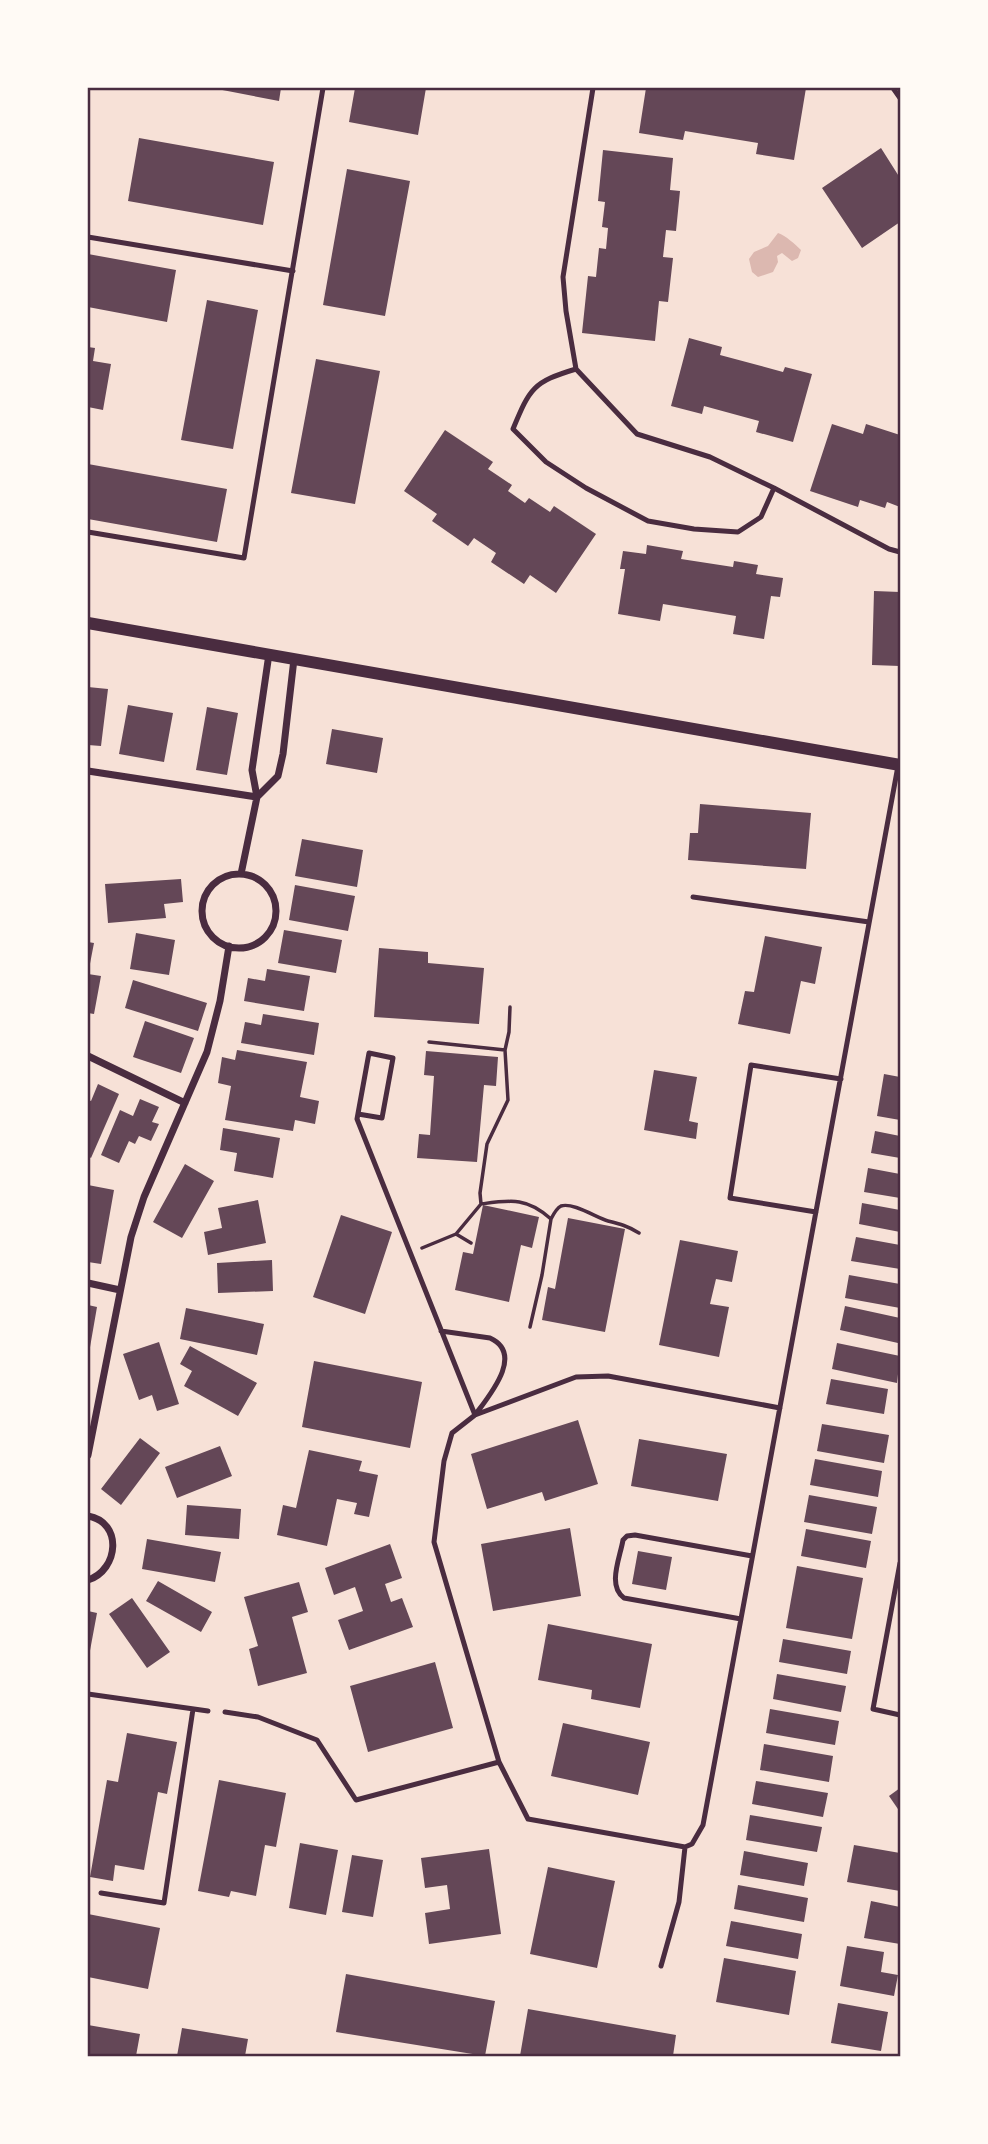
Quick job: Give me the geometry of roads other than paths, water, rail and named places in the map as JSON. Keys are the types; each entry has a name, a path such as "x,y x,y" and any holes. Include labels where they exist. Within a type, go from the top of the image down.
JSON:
{"street":[{"path":"88,623 900,765"},
{"path":"241,874 257,797 252,770 269,654"},
{"path":"257,797 278,776 295,659"},
{"path":"88,771 257,797"},
{"path":"241,874 252,876 262,881 270,890 276,911 274,922 261,940 251,946 229,946 219,942 206,927 202,906 209,889 223,877 241,874"},
{"path":"88,1455 131,1237 144,1197 207,1052 220,1001 229,946"},
{"path":"88,1056 185,1103"},
{"path":"88,1283 120,1290"},
{"path":"88,1517 94,1517 106,1527 113,1541 113,1550 111,1560 101,1574 88,1580"}],"lane":[{"path":"88,532 244,558 323,88"},
{"path":"593,88 564,277 566,311 576,369 637,434 710,457 889,549 901,552"},
{"path":"892,88 901,98"},
{"path":"88,237 293,271"},
{"path":"576,369 551,377 528,393 513,429 546,462 586,488 648,521 694,529 738,532 761,517 774,488"},
{"path":"441,1331 490,1338 505,1349 506,1364 493,1390 475,1415 452,1433 444,1461 434,1542 499,1762 528,1819 685,1847 692,1844 703,1825 900,765"},
{"path":"693,897 869,922"},
{"path":"358,1114 382,1118 393,1058 369,1053 357,1119 475,1415"},
{"path":"816,1212 730,1198 751,1065 841,1079"},
{"path":"475,1415 576,1377 607,1376 780,1408"},
{"path":"741,1619 624,1598 617,1593 615,1585 619,1562 623,1540 635,1535 752,1556"},
{"path":"901,1563 873,1709 901,1715"},
{"path":"88,1694 208,1711"},
{"path":"101,1893 164,1903 194,1709"},
{"path":"225,1712 258,1717 317,1740 356,1800 499,1762"},
{"path":"660,1966 679,1902 685,1847"}]}
